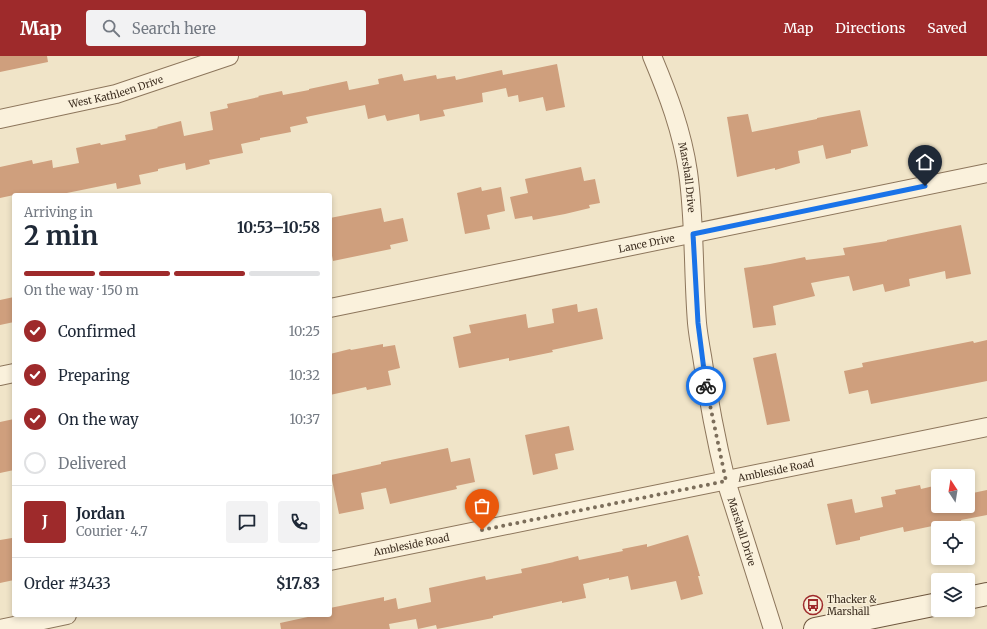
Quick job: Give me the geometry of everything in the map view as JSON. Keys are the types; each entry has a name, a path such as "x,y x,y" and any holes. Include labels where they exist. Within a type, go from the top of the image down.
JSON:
{"main road":[{"path":"975,597 987,594"},
{"path":"815,629 931,605"}],"street":[{"name":"West Kathleen Drive","path":"0,119 116,94 229,56"},
{"name":"Marshall Drive","path":"652,56 674,110 684,154 691,200 698,331 706,386 726,481 772,629"},
{"name":"Lance Drive","path":"332,308 987,173"},
{"path":"0,376 12,373"},
{"name":"Ambleside Road","path":"332,562 987,427"},
{"path":"0,629 57,617"}],"building":[{"path":"0,56 47,56 48,62 0,72"},
{"path":"557,64 565,107 546,111 543,97 519,102 518,95 508,97 506,88 482,93 483,102 443,110 445,116 420,121 419,114 387,121 385,115 368,119 365,105 306,117 308,123 290,127 291,132 260,138 260,140 241,144 243,153 209,160 210,164 186,170 185,163 139,175 141,184 117,189 116,183 67,193 12,193 12,195 0,198 0,167 32,160 33,164 52,160 53,168 79,163 76,148 126,140 125,135 158,128 157,127 181,121 184,136 213,130 210,112 228,108 227,104 259,97 258,96 282,91 283,95 347,81 349,90 379,84 378,79 402,74 404,81 436,75 437,79 455,76 456,80 502,70 503,75"},
{"path":"860,110 868,146 851,150 851,153 826,159 823,145 798,151 800,163 775,170 775,168 737,177 727,117 748,114 752,132"},
{"path":"581,167 584,181 595,179 600,203 589,205 590,208 565,214 533,220 532,216 515,219 510,197 528,193 525,179"},
{"path":"481,187 482,191 501,187 505,211 487,215 490,229 465,234 457,193"},
{"path":"381,208 384,222 403,218 408,241 390,245 391,249 333,261 332,218"},
{"path":"961,225 971,274 946,279 945,271 909,279 910,286 885,292 883,284 853,291 849,276 811,283 815,296 773,306 776,325 753,328 744,268 805,257 806,260 845,255 843,248 887,241"},
{"path":"12,297 12,322 0,325 0,300"},
{"path":"577,304 578,312 597,308 603,339 552,350 553,352 509,361 509,358 459,368 453,337 471,333 469,325 526,314 528,328 554,323 552,309"},
{"path":"987,340 987,381 871,404 868,390 849,394 844,371 863,367 862,363 973,341 974,343"},
{"path":"383,344 383,347 395,345 400,368 388,371 391,385 367,390 366,387 332,395 332,354"},
{"path":"776,353 790,421 767,425 753,358"},
{"path":"12,419 12,470 0,473 0,422"},
{"path":"569,426 574,450 555,454 558,469 533,475 525,435"},
{"path":"448,448 451,462 470,458 475,482 456,486 457,489 390,504 386,488 361,493 364,509 339,514 332,475 381,464 381,462"},
{"path":"920,485 921,489 931,487 931,513 975,513 975,493 987,490 987,515 961,521 931,521 931,526 904,532 903,527 860,537 860,540 836,545 827,504 852,499 855,513 883,507 881,497 896,494 895,490"},
{"path":"688,535 700,576 698,576 703,594 681,600 676,581 631,590 628,576 609,580 609,578 583,584 586,598 562,603 562,601 493,616 493,618 437,629 436,625 418,629 416,619 389,624 390,629 281,629 280,623 308,617 332,617 332,608 384,597 384,601 396,598 398,609 431,602 429,588 485,576 486,580 522,573 521,569 578,556 579,560 623,551 622,549 647,544 647,547"},
{"path":"12,538 12,580 0,583 0,540"}],"way so far":[{"path":"482,530 726,481 706,386"}],"place":[{"name":"Thacker & Marshall","path":"813,605"}],"route":[{"path":"706,386 698,323 693,234 925,186"}]}
